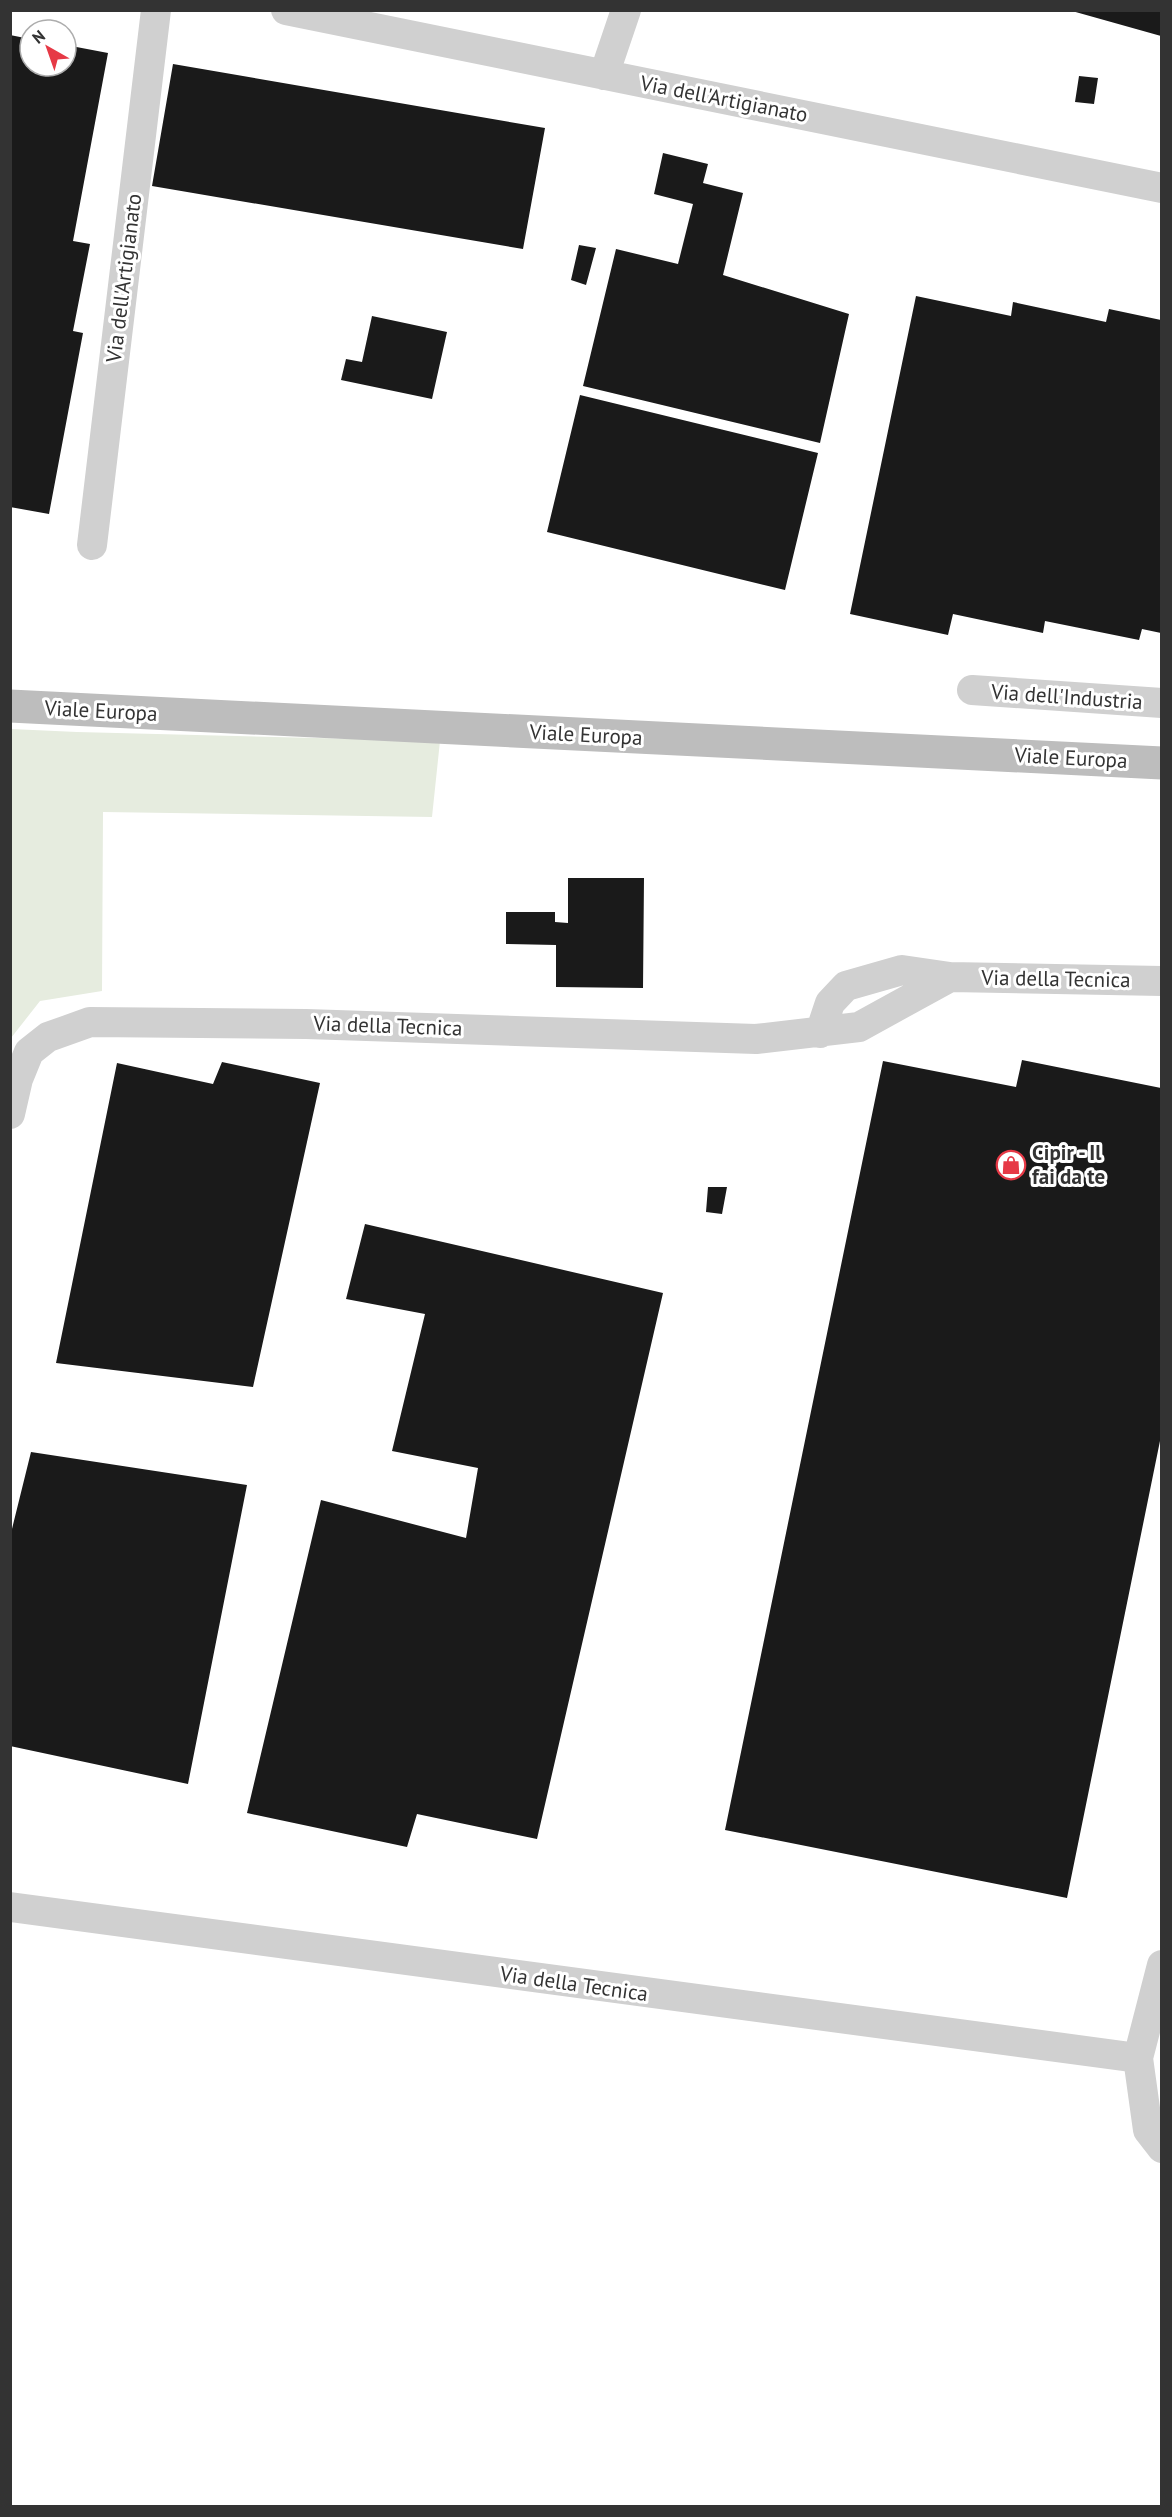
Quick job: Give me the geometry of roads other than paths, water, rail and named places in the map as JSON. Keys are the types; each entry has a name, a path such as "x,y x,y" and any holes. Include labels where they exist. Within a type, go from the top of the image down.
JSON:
{"main road":[{"name":"Viale Europa","path":"10,706 1161,763"}],"street":[{"name":"Via dell'Artigianato","path":"92,545 156,10"},
{"name":"Via dell'Artigianato","path":"286,10 1161,188"},
{"path":"604,75 626,10"},
{"name":"Via dell'Industria","path":"972,690 1161,703"},
{"name":"Via della Tecnica","path":"820,1033 830,1003 846,986 902,970 950,976 1161,981"},
{"name":"Via della Tecnica","path":"10,1114 18,1079 29,1052 48,1037 90,1022 306,1024 756,1039 859,1027 950,976"},
{"name":"Via della Tecnica","path":"10,1907 1138,2058"},
{"path":"1161,1965 1138,2058 1148,2130 1161,2148"}],"place":[{"name":"Cipir - Il fai da te","path":"1011,1165"}]}
